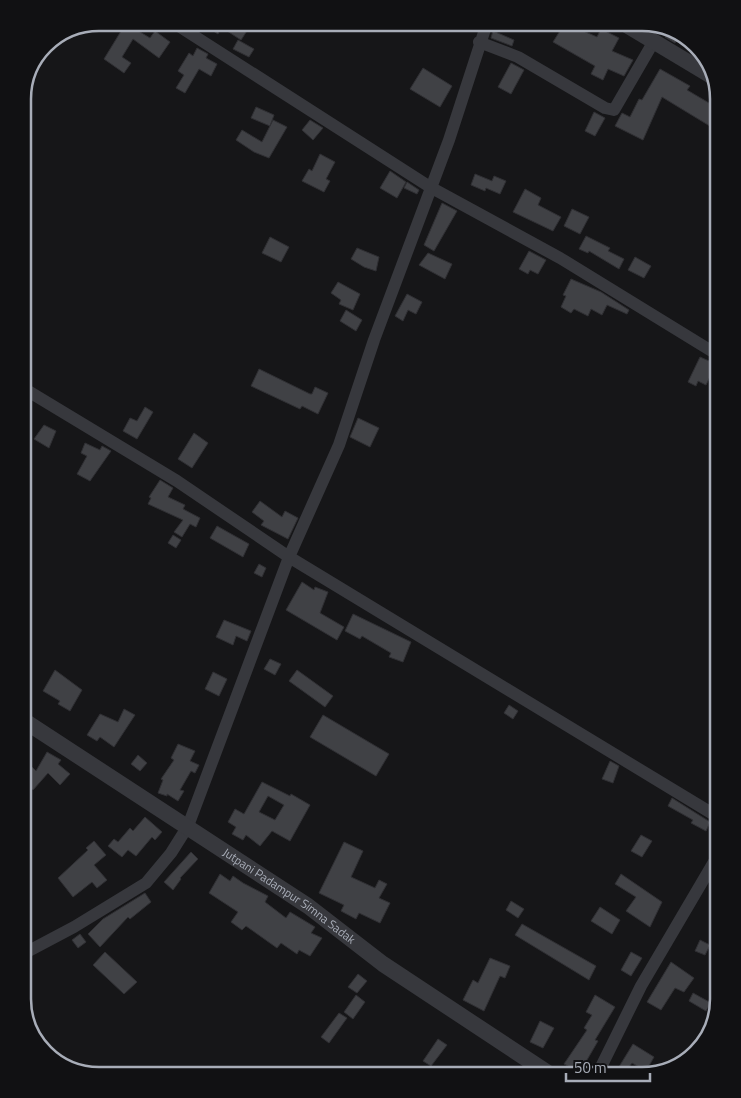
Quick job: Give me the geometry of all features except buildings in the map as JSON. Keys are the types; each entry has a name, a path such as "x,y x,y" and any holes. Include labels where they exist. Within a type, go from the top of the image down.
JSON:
{"street":[{"path":"188,31 430,187 560,258 710,350"},
{"path":"31,949 74,927 146,882 171,853 188,826 289,557 338,445 374,340 449,140 478,42 483,31"},
{"path":"637,31 705,72"},
{"path":"478,42 518,57 606,108 614,110 654,41"},
{"path":"31,393 160,470 289,557 710,812"},
{"name":"Jutpani Padampur Simna Sadak","path":"31,726 188,826 269,882 308,906 383,964 538,1067"},
{"path":"601,1067 641,986 710,869"}]}
